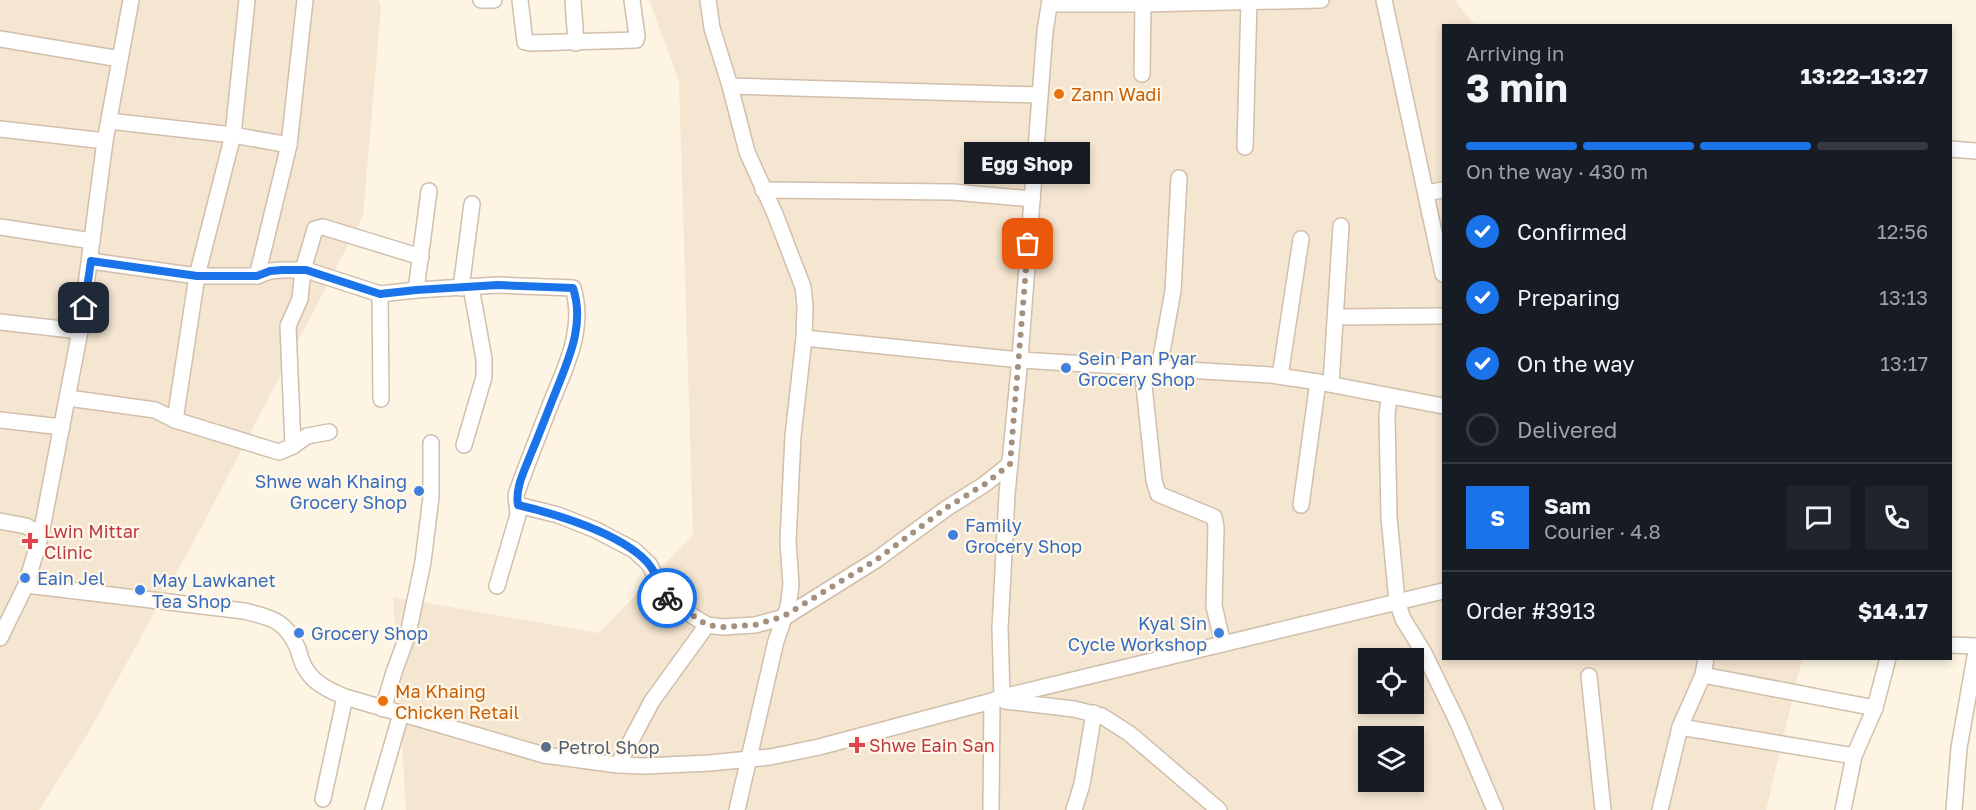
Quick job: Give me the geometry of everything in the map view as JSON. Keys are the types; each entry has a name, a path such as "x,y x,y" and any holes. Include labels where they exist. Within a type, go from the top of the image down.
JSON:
{"street":[{"path":"0,638 26,585 41,534 80,331 105,141 131,0"},
{"path":"175,420 197,276 233,135 245,0"},
{"path":"257,276 289,145 305,0"},
{"path":"481,0 494,0"},
{"path":"520,0 525,42 576,43 636,40 632,0"},
{"path":"573,0 576,43"},
{"path":"708,0 712,28 747,152 775,214 803,287 804,338 793,436 788,530 791,585 737,810"},
{"path":"991,810 1010,464 1020,360 1039,95 1050,2 1143,4 1321,0"},
{"path":"1384,0 1442,269"},
{"path":"1245,147 1249,1"},
{"path":"1142,74 1143,4"},
{"path":"0,39 120,59"},
{"path":"730,87 1039,95"},
{"path":"109,121 233,135 289,145"},
{"path":"0,129 105,141"},
{"path":"1952,149 1976,151"},
{"path":"1159,368 1173,291 1179,178"},
{"path":"763,190 953,192 1032,199"},
{"path":"1426,193 1442,190"},
{"path":"416,290 429,191"},
{"path":"464,445 484,377 484,359 466,288 472,204"},
{"path":"1301,505 1336,317 1341,226"},
{"path":"0,227 92,241"},
{"path":"293,446 288,326 300,299 303,270 315,229 319,227 421,257"},
{"path":"1280,376 1301,239"},
{"path":"91,261 197,276 257,276 270,271 303,270 380,294 498,285 573,288 577,301 578,318 573,349 516,495 518,515 498,586"},
{"path":"380,294 381,399"},
{"path":"1336,317 1442,316"},
{"path":"0,322 80,331"},
{"path":"804,338 1020,360 1280,376 1442,406"},
{"path":"1142,367 1154,480 1158,494 1214,517 1216,527 1214,606 1223,644"},
{"path":"1389,397 1387,416 1389,517 1397,602 1403,620 1424,653 1458,723 1495,810"},
{"path":"68,398 154,410 175,420 279,452 307,436 329,432"},
{"path":"0,420 62,427"},
{"path":"383,709 408,634 423,562 430,497 431,443"},
{"path":"518,505 558,515 596,530 634,550 649,564 668,600 707,625 722,627 755,625 784,616 876,560 1010,464"},
{"path":"0,521 26,526 41,534"},
{"path":"26,585 244,611 265,616 280,622 292,634 306,671 324,687 345,697 544,755 618,765 749,759 819,747 997,699 1442,591"},
{"path":"618,765 652,701 707,625"},
{"path":"1952,645 1976,646"},
{"path":"1954,810 1960,739 1976,651"},
{"path":"1660,810 1680,727 1703,675 1706,660"},
{"path":"1843,810 1854,756 1875,708 1887,660"},
{"path":"1703,675 1875,708"},
{"path":"1588,676 1603,810"},
{"path":"322,800 345,697"},
{"path":"997,699 1094,713 1130,734 1219,810"},
{"path":"1074,810 1082,784 1094,713"},
{"path":"373,810 401,714"},
{"path":"1680,727 1854,756"}],"shaded area":[{"path":"0,0 379,0 381,7 363,216 200,530 88,733 39,810 0,810"},
{"path":"649,0 1454,0 1474,24 1442,24 1442,660 1802,660 1766,810 406,810 393,597 599,633 693,535 679,81"}],"way so far":[{"path":"667,598 707,625 722,627 755,625 784,616 876,560 1010,464 1028,244"}],"place":[{"name":"Zann Wadi","path":"1059,94"},
{"name":"Egg Shop","path":"1028,244"},
{"name":"Sein Pan Pyar Grocery Shop","path":"1066,368"},
{"name":"Shwe wah Khaing Grocery Shop","path":"419,491"},
{"name":"Family Grocery Shop","path":"953,535"},
{"name":"Lwin Mittar Clinic","path":"30,541"},
{"name":"Eain Jel","path":"25,578"},
{"name":"May Lawkanet Tea Shop","path":"140,590"},
{"name":"Grocery Shop","path":"299,633"},
{"name":"Kyal Sin Cycle Workshop","path":"1219,633"},
{"name":"Ma Khaing Chicken Retail","path":"383,701"},
{"name":"Shwe Eain San","path":"857,745"},
{"name":"Petrol Shop","path":"546,747"}],"route":[{"path":"84,308 91,261 197,276 257,276 270,271 306,270 380,294 498,285 573,288 577,301 578,318 573,349 524,472 516,495 518,505 558,515 596,530 634,550 649,564 667,598"}]}
